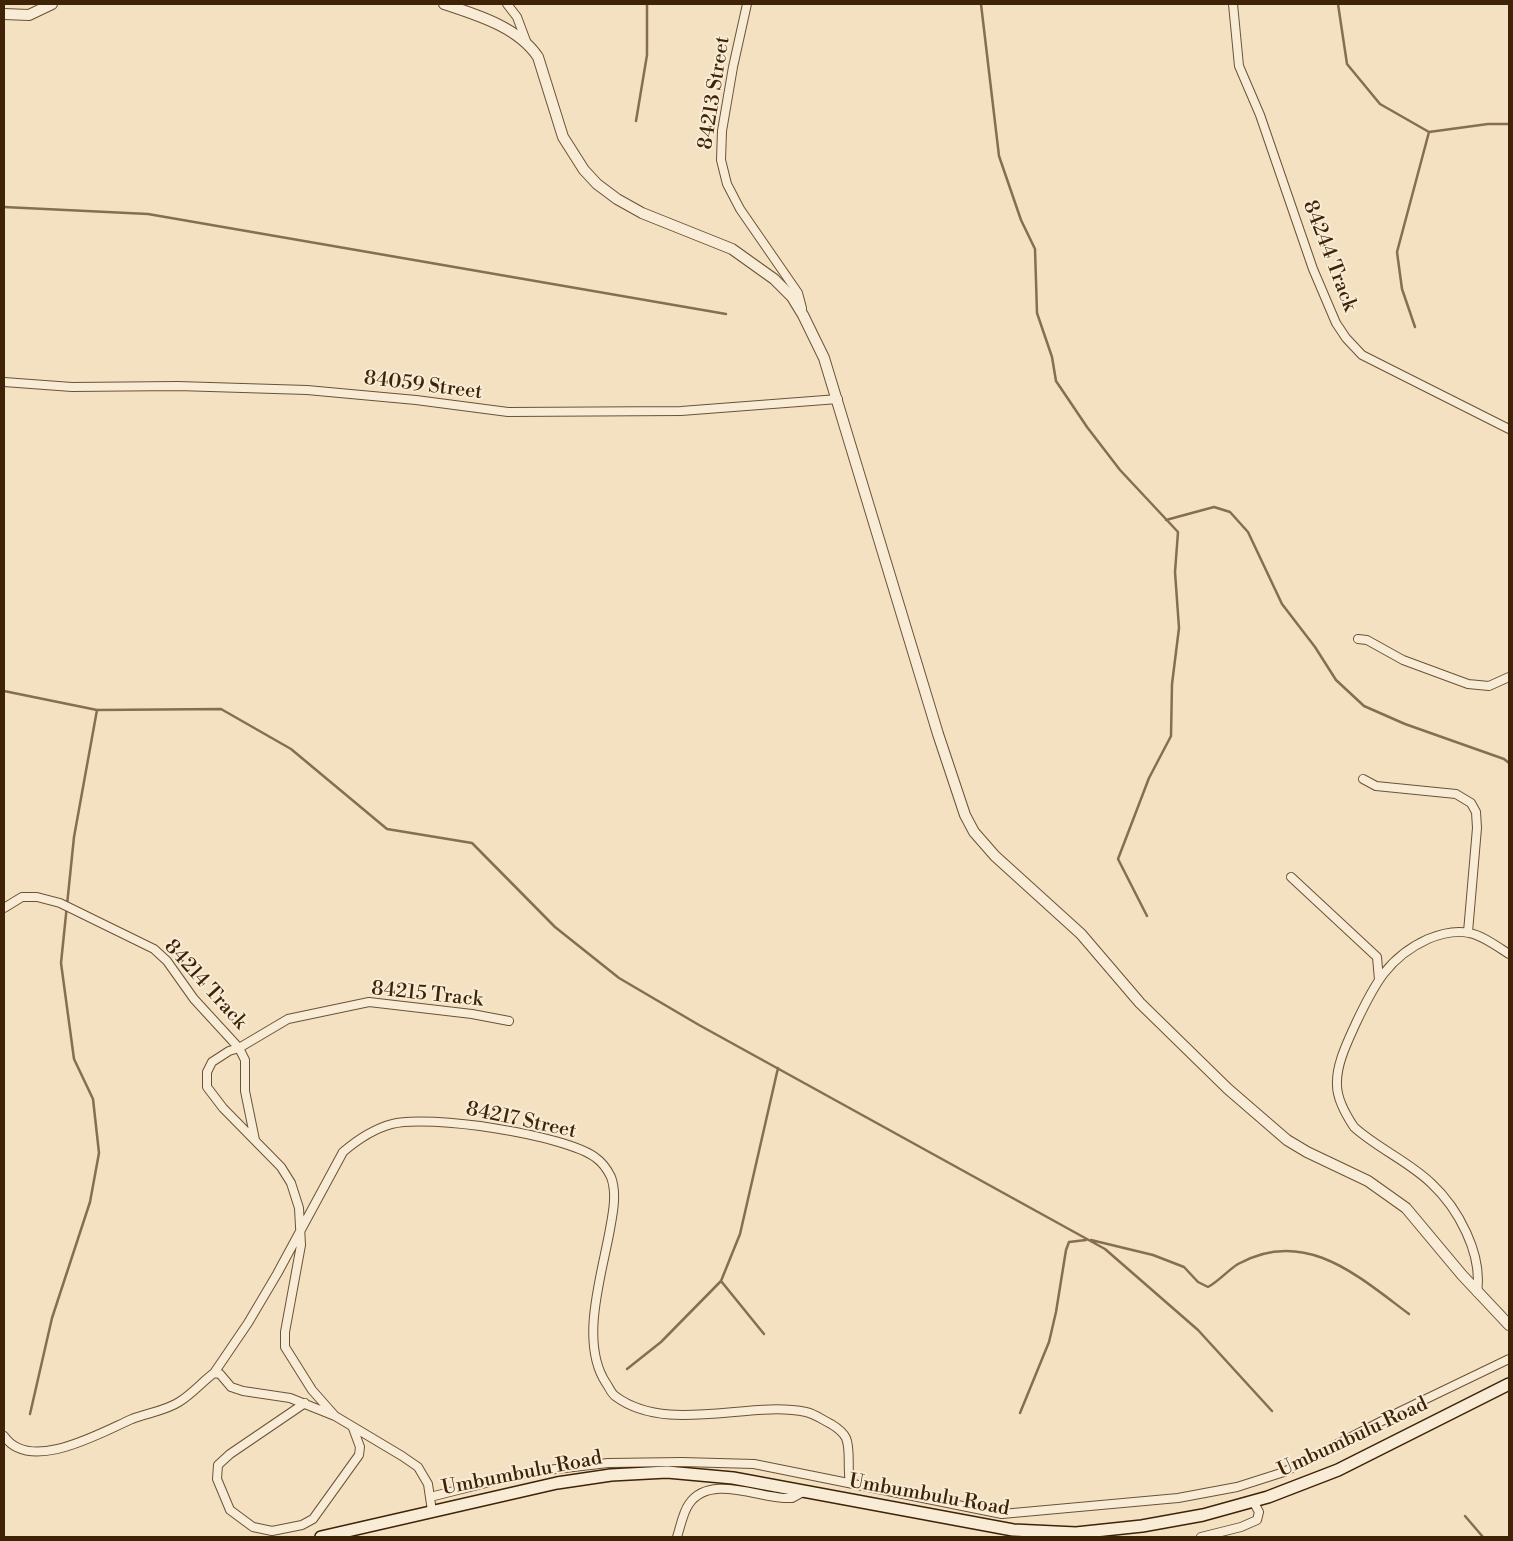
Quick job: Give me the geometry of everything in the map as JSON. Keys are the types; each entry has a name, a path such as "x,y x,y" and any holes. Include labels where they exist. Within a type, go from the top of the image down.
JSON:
{"main road":[{"name":"Umbumbulu Road","path":"321,1537 348,1534 432,1511 557,1483 612,1475 667,1472 733,1478 1000,1528 1076,1533 1142,1526 1203,1515 1247,1503 1338,1470 1509,1384"}],"street":[{"path":"4,14 29,15 52,4"},
{"path":"444,4 503,28 526,41"},
{"path":"507,4 517,17 526,41 538,57 563,137 584,170 597,184 617,199 642,213 732,249 774,279 792,297 803,315 824,358 838,399 938,734 965,815 974,832 995,856 1081,934 1140,1003 1228,1089 1287,1140 1368,1181 1406,1208 1477,1292 1509,1325"},
{"name":"84213 Street","path":"747,4 724,122 721,160 726,184 740,209 798,292 803,315"},
{"name":"84244 Track","path":"1233,4 1239,66 1260,115 1323,296 1346,338 1362,355 1509,429"},
{"name":"84059 Street","path":"4,382 72,387 196,386 307,390 416,400 508,412 681,411 838,399"},
{"path":"1358,639 1367,640 1403,660 1468,684 1489,686 1509,677"},
{"path":"1363,779 1376,786 1456,794 1471,803 1476,812 1476,828 1468,932"},
{"path":"1291,877 1377,957 1380,970 1379,982"},
{"name":"84214 Track","path":"4,908 12,901 22,897 37,897 60,903 154,950 167,962 194,1000 240,1048 245,1060 245,1091 255,1140"},
{"path":"1477,1292 1479,1278 1470,1242 1455,1211 1431,1183 1354,1126 1341,1101 1337,1085 1339,1068 1349,1039 1389,966 1409,948 1437,936 1468,932 1509,954"},
{"name":"84215 Track","path":"255,1140 223,1108 207,1087 206,1079 212,1062 229,1050 240,1048 288,1019 370,1002 472,1014 509,1021"},
{"name":"84217 Street","path":"4,1436 7,1441 17,1447 32,1451 69,1447 142,1415 178,1403 199,1388 214,1373 248,1323 343,1152 356,1141 393,1123 453,1122 483,1125 549,1140 580,1150 596,1158 604,1166 611,1178 614,1200 593,1332 593,1349 598,1370 614,1395 635,1406 665,1412 697,1415 787,1410 807,1412 837,1428 846,1437 850,1482"},
{"path":"255,1140 281,1168 291,1183 299,1208 302,1227 301,1245 285,1332 285,1347 312,1390 335,1416"},
{"path":"430,1497 530,1472 608,1463 682,1462 754,1464 1002,1514 1178,1498 1237,1487 1284,1472 1401,1411 1509,1359"},
{"path":"214,1373 220,1374 231,1387 243,1391 273,1394 305,1403 335,1416 418,1468 428,1484 432,1511"},
{"path":"305,1403 230,1454 216,1470 217,1479 230,1510 253,1527 272,1531 302,1526 319,1514 359,1455 360,1447 353,1428"},
{"path":"1201,1537 1233,1529 1257,1520 1259,1512 1247,1503 1237,1487"},
{"path":"677,1537 687,1506 696,1496 709,1489 784,1498 792,1498 803,1492"},
{"path":"1000,1528 1002,1514"},
{"path":"1233,1529 1235,1537"}],"waterway":[{"path":"636,121 647,55 647,4"},
{"path":"981,4 999,156 1021,220 1035,249 1037,313 1052,357 1056,381 1087,427 1120,470 1178,532 1175,572 1179,628 1172,684 1171,736 1149,778 1118,859 1147,916"},
{"path":"1338,4 1347,64 1380,104 1429,132 1488,124 1509,124"},
{"path":"1415,327 1402,289 1397,252 1429,132"},
{"path":"4,207 148,214 726,314"},
{"path":"1166,520 1214,507 1230,512 1248,532 1282,604 1315,647 1336,680 1364,706 1405,724 1504,759 1509,763"},
{"path":"4,691 97,710 221,709 291,749 387,829 472,843 555,927 619,978 699,1025 1105,1249 1198,1330 1272,1411"},
{"path":"30,1414 52,1318 90,1202 99,1153 93,1099 74,1059 61,963 74,837 97,710"},
{"path":"627,1369 661,1342 721,1281 740,1234 778,1068"},
{"path":"1020,1413 1049,1342 1069,1242 1086,1240"},
{"path":"1091,1240 1153,1255 1184,1267 1198,1282 1208,1287 1238,1264 1262,1254 1286,1251 1308,1254 1330,1261 1350,1272 1409,1314"},
{"path":"721,1281 764,1334"},
{"path":"1465,1516 1483,1537"}]}
